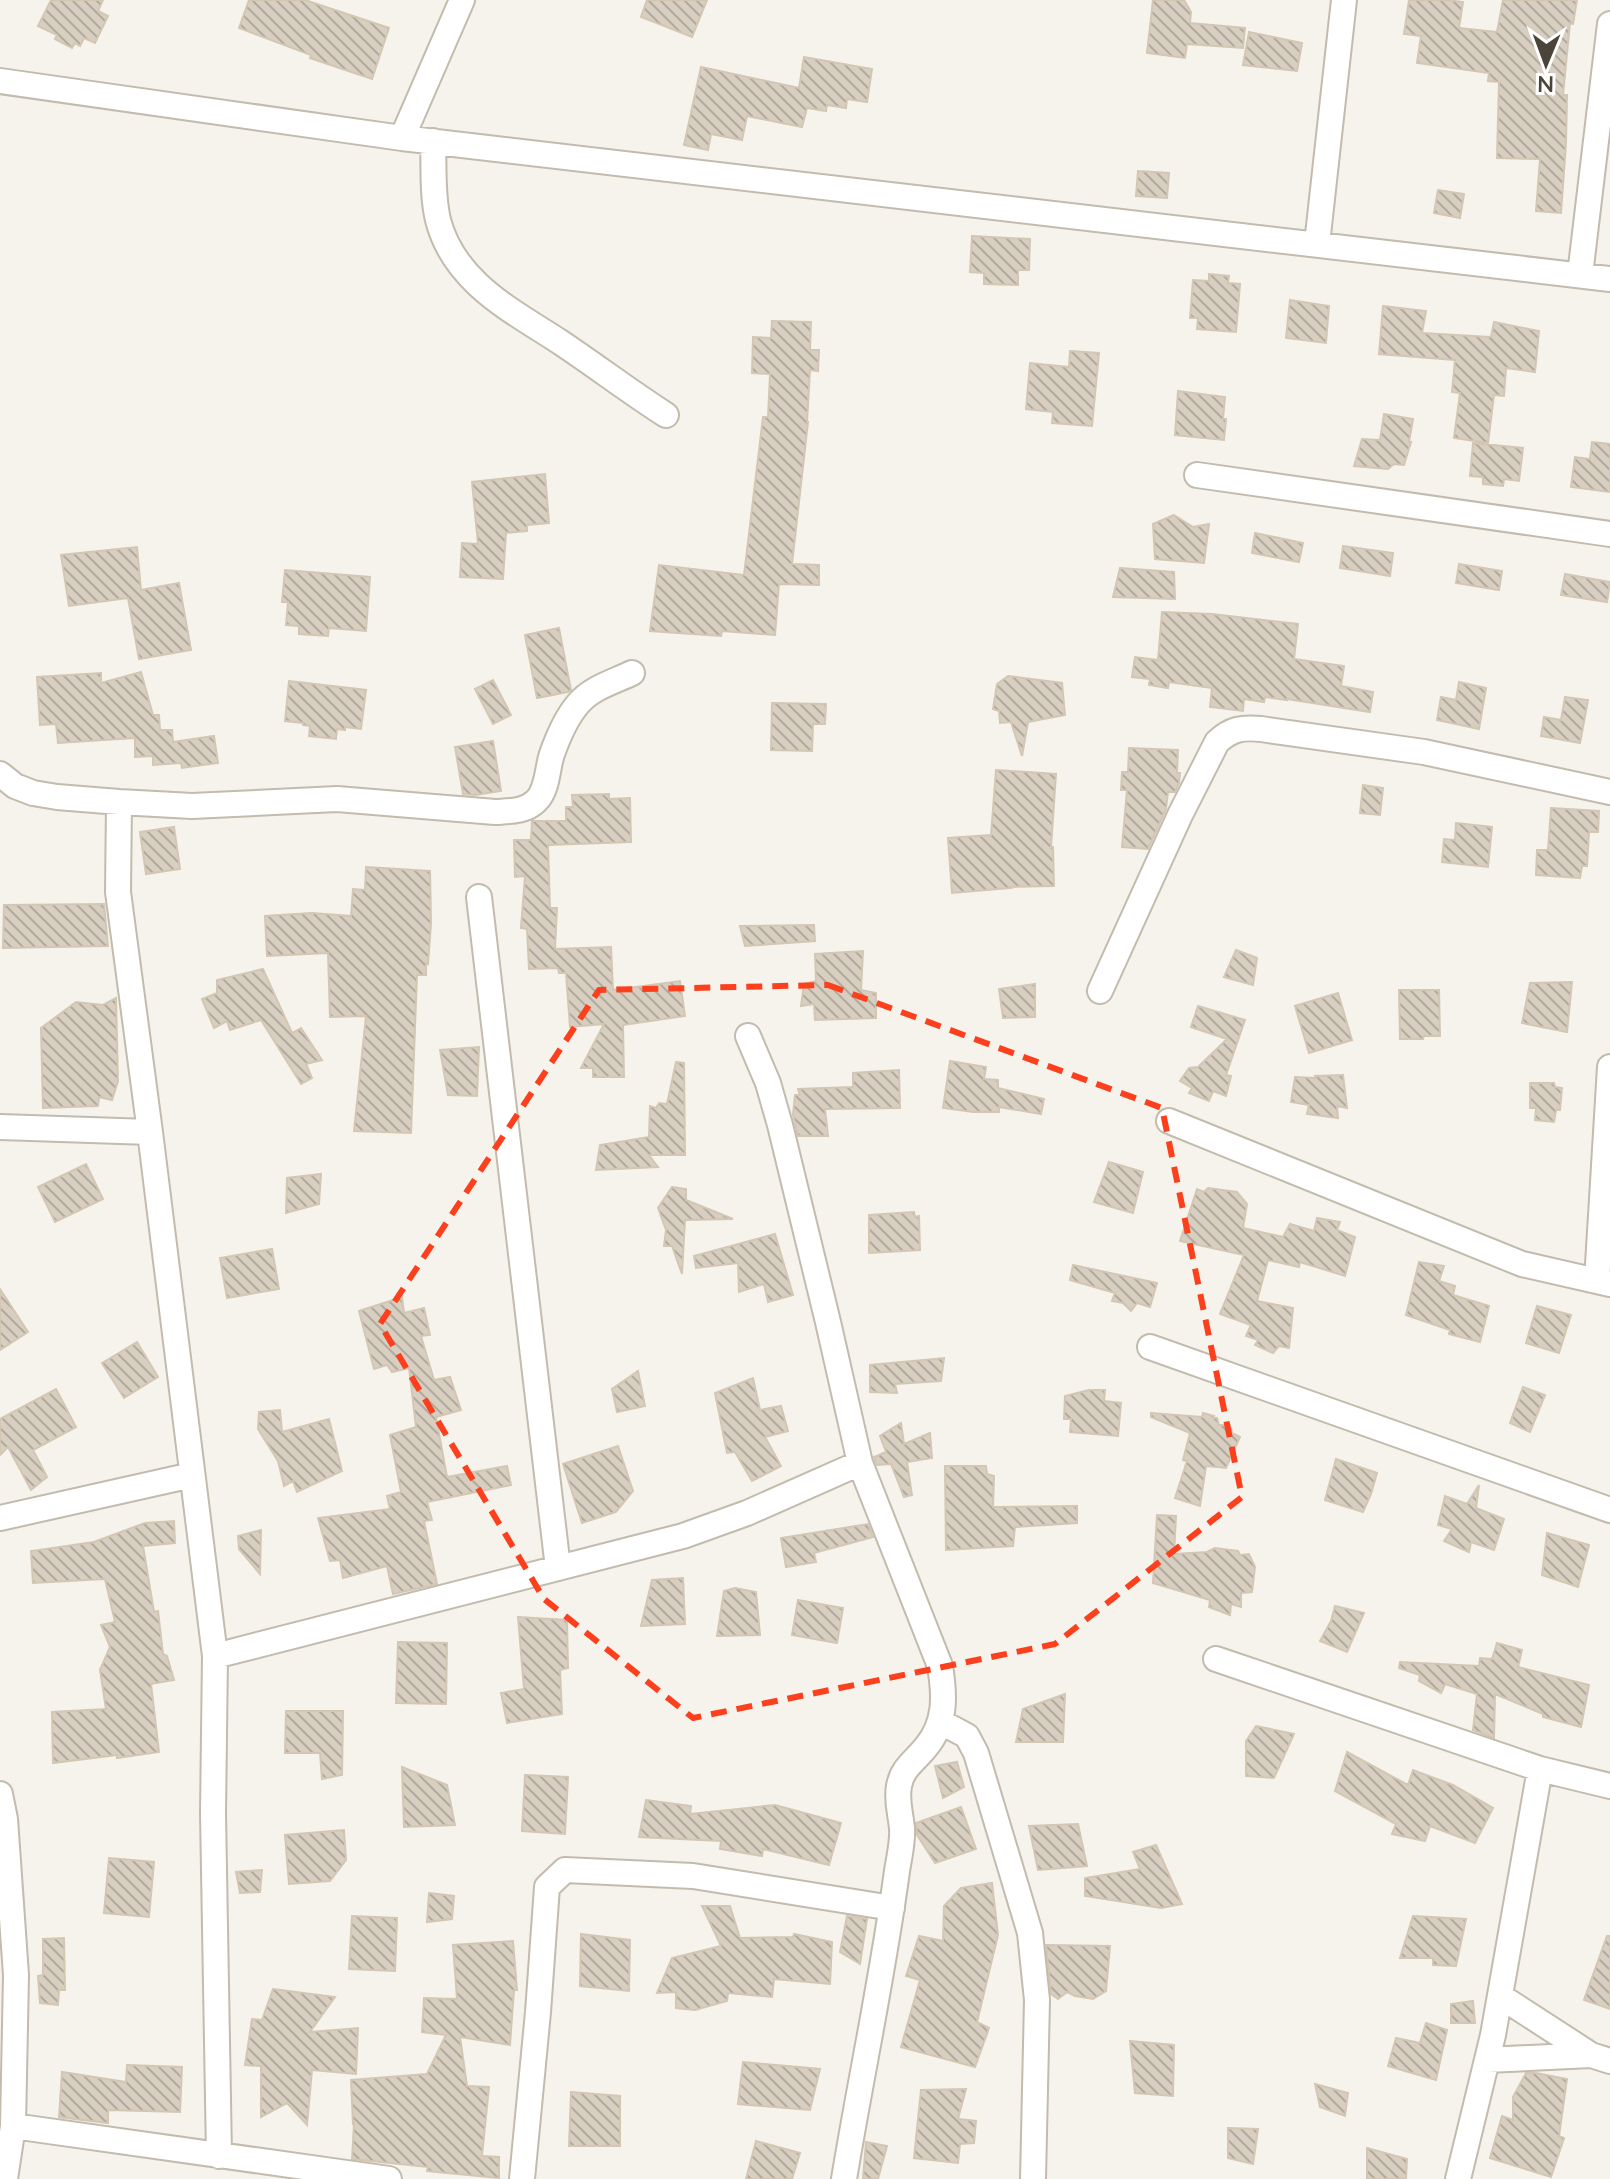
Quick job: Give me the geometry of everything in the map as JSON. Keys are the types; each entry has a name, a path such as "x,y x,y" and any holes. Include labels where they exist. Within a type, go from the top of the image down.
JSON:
{"street":[{"path":"402,138 462,0"},
{"path":"1317,244 1344,0"},
{"path":"1580,275 1610,24"},
{"path":"0,81 402,138 1610,279"},
{"path":"433,141 438,220 455,259 470,279 507,308 666,415"},
{"path":"1197,475 1610,534"},
{"path":"0,774 15,786 33,793 119,802 192,806 337,799 495,812 525,809 542,793 551,756 568,717 579,702 596,689 632,673"},
{"path":"1100,991 1180,815 1217,742 1236,729 1424,752 1610,792"},
{"path":"119,802 118,892 215,1656 213,1813 219,2156"},
{"path":"479,897 558,1568"},
{"path":"748,1036 768,1083 780,1125 860,1463 940,1666 944,1696 941,1722 927,1747 906,1767 899,1784 898,1806 902,1829 892,1908 844,2179"},
{"path":"1169,1121 1522,1264 1604,1283 1610,1067"},
{"path":"0,1127 150,1132"},
{"path":"1150,1347 1610,1510"},
{"path":"215,1656 696,1532 860,1463"},
{"path":"0,1518 192,1475"},
{"path":"1216,1659 1540,1769 1610,1786"},
{"path":"941,1722 967,1736 976,1753 1030,1933 1037,2000 1033,2179"},
{"path":"1458,2179 1500,1996 1540,1769"},
{"path":"0,1794 5,1819 4,1863 16,1975 13,2126 5,2179"},
{"path":"522,2179 547,1887 565,1870 693,1876 892,1908"},
{"path":"1500,1996 1600,2058"},
{"path":"1487,2060 1600,2058"},
{"path":"13,2126 389,2179"}],"highlighted area":[{"path":"828,985 1162,1108 1242,1497 1055,1644 693,1718 544,1599 380,1324 599,990"}],"building":[{"path":"51,0 103,0 98,11 108,16 95,43 84,38 80,46 75,43 72,48 55,39 57,35 38,26"},
{"path":"249,0 305,0 389,28 372,79 310,58 311,55 239,28"},
{"path":"647,0 707,0 692,37 641,17"},
{"path":"1153,0 1184,0 1191,12 1190,23 1245,28 1243,48 1187,44 1185,58 1147,53"},
{"path":"1409,0 1463,2 1459,28 1497,32 1503,0 1577,0 1573,24 1570,23 1563,95 1567,95 1561,213 1536,211 1540,159 1497,158 1499,82 1488,81 1489,73 1417,63 1421,36 1404,34"},
{"path":"1249,32 1302,43 1297,71 1243,65"},
{"path":"804,57 872,69 867,102 847,99 846,108 827,105 826,111 807,108 802,127 747,116 742,140 711,134 708,150 684,145 701,67 799,88"},
{"path":"1138,171 1169,173 1167,198 1136,196"},
{"path":"1438,190 1464,194 1460,218 1434,213"},
{"path":"972,236 1030,239 1029,270 1018,270 1018,285 984,284 984,273 970,272"},
{"path":"1209,274 1229,276 1228,283 1240,284 1236,332 1197,329 1198,318 1190,318 1193,280 1209,281"},
{"path":"1290,300 1329,306 1326,343 1286,338"},
{"path":"1383,306 1426,311 1422,333 1491,337 1494,322 1539,331 1535,372 1506,368 1504,396 1494,395 1488,443 1454,438 1460,393 1452,392 1455,360 1379,354"},
{"path":"772,321 811,322 810,350 819,350 818,371 810,370 808,422 792,564 819,565 819,585 779,584 775,635 722,631 721,636 650,631 659,565 744,575 763,417 768,417 770,374 752,373 753,337 771,338"},
{"path":"1070,351 1099,353 1092,426 1052,423 1053,412 1026,409 1030,363 1069,367"},
{"path":"1178,391 1225,397 1224,440 1175,435"},
{"path":"1384,414 1413,419 1411,442 1404,465 1394,464 1388,469 1354,466 1362,439 1380,440"},
{"path":"1592,442 1610,444 1610,492 1571,487 1575,457 1590,459"},
{"path":"1473,443 1523,448 1519,481 1504,479 1503,486 1483,484 1483,477 1470,476"},
{"path":"545,474 549,523 527,525 527,531 506,533 503,579 460,577 462,543 478,544 472,482"},
{"path":"1174,515 1193,527 1209,524 1204,563 1155,559 1153,524"},
{"path":"1255,533 1303,543 1299,562 1252,553"},
{"path":"1343,546 1393,553 1390,576 1340,568"},
{"path":"137,547 141,590 179,583 191,650 139,659 128,598 69,606 61,555"},
{"path":"1459,564 1502,571 1499,590 1456,583"},
{"path":"1120,568 1174,572 1175,599 1113,597"},
{"path":"285,570 370,577 366,631 329,628 328,636 299,634 299,626 286,625 288,602 282,602"},
{"path":"1565,574 1610,582 1607,602 1561,595"},
{"path":"1162,612 1212,614 1298,624 1294,659 1344,666 1341,686 1373,692 1370,712 1265,697 1264,702 1244,699 1243,711 1210,707 1212,688 1169,682 1168,688 1149,685 1150,679 1132,677 1135,657 1158,660"},
{"path":"559,628 571,690 537,698 525,635"},
{"path":"141,672 153,715 159,715 160,730 172,730 173,742 214,736 218,763 182,768 181,763 153,765 153,756 135,757 135,738 58,743 56,724 40,725 37,677 101,673 101,683"},
{"path":"1008,676 1062,683 1065,715 1028,722 1022,756 1011,722 1000,723 999,711 993,709 997,684"},
{"path":"493,680 511,715 493,724 475,689"},
{"path":"289,681 366,690 361,729 337,729 336,739 309,736 310,726 285,721"},
{"path":"1459,682 1486,688 1479,729 1437,720 1441,697 1456,700"},
{"path":"1565,697 1588,700 1580,743 1541,736 1544,717 1561,720"},
{"path":"772,703 826,704 825,724 813,724 812,751 771,750"},
{"path":"493,741 501,791 463,794 455,747"},
{"path":"1129,748 1178,750 1179,783 1175,792 1168,792 1166,809 1148,849 1122,847 1127,790 1121,790 1122,772 1128,772"},
{"path":"996,770 1056,774 1051,847 1054,886 952,893 948,838 991,835"},
{"path":"1363,785 1383,788 1380,815 1360,813"},
{"path":"609,794 609,799 630,798 631,842 548,845 550,908 557,908 555,949 611,947 613,990 680,981 685,1016 623,1025 624,1077 593,1077 593,1068 581,1068 604,1024 570,1027 566,973 559,973 558,968 529,969 527,929 521,928 525,876 515,877 514,840 531,840 532,821 566,821 566,807 573,807 572,795"},
{"path":"1551,808 1599,811 1598,832 1589,832 1587,866 1582,866 1580,878 1536,875 1537,850 1548,850"},
{"path":"1456,823 1492,827 1488,867 1442,862 1444,839 1455,840"},
{"path":"174,827 180,869 146,874 140,832"},
{"path":"366,867 430,871 428,964 426,975 417,975 411,1133 354,1131 366,1016 330,1017 328,953 267,956 265,916 312,913 351,916 353,889 365,890"},
{"path":"104,904 108,946 3,948 4,905"},
{"path":"814,925 815,941 745,946 740,926"},
{"path":"1236,950 1257,958 1253,985 1224,977"},
{"path":"863,951 861,990 876,993 876,1018 815,1020 814,1004 801,1006 804,984 816,981 815,954"},
{"path":"263,969 292,1033 301,1028 322,1060 306,1064 312,1078 301,1084 261,1020 230,1030 227,1021 214,1028 202,999 217,993 217,980"},
{"path":"1572,982 1567,1032 1522,1023 1530,983"},
{"path":"1035,984 1035,1017 1003,1018 999,989"},
{"path":"1399,990 1439,990 1440,1036 1400,1039"},
{"path":"1338,993 1352,1040 1309,1053 1295,1006"},
{"path":"116,998 118,1081 112,1100 99,1097 98,1106 43,1108 41,1028 76,1002 103,1005"},
{"path":"1198,1006 1245,1020 1226,1075 1231,1076 1226,1096 1213,1091 1209,1101 1189,1093 1192,1088 1180,1081 1189,1068 1198,1067 1227,1039 1191,1027"},
{"path":"479,1047 477,1096 448,1095 440,1050"},
{"path":"950,1061 986,1067 984,1079 998,1080 998,1088 1044,1099 1041,1114 999,1107 999,1112 943,1108"},
{"path":"676,1062 684,1063 685,1155 649,1155 658,1167 596,1170 600,1145 649,1137 650,1106 656,1108 659,1103 667,1104"},
{"path":"899,1070 900,1108 825,1109 828,1136 798,1136 793,1115 795,1095 800,1095 798,1089 853,1087 853,1073"},
{"path":"1343,1075 1347,1108 1337,1106 1338,1118 1307,1114 1309,1105 1291,1102 1295,1077"},
{"path":"1530,1083 1554,1083 1555,1087 1562,1088 1560,1110 1556,1110 1554,1122 1535,1120 1536,1108 1530,1108"},
{"path":"1109,1162 1143,1172 1133,1213 1094,1202"},
{"path":"86,1164 103,1199 55,1222 38,1187"},
{"path":"321,1174 319,1204 286,1213 287,1178"},
{"path":"672,1187 686,1189 686,1200 733,1219 685,1220 682,1274 672,1246 664,1246 666,1230 658,1208"},
{"path":"1208,1188 1237,1192 1247,1204 1243,1228 1283,1237 1290,1224 1314,1231 1317,1218 1340,1222 1337,1230 1355,1237 1345,1276 1300,1262 1299,1267 1268,1260 1257,1301 1293,1308 1289,1348 1279,1346 1273,1353 1255,1345 1258,1340 1246,1336 1251,1325 1220,1314 1244,1255 1180,1241 1197,1189 1204,1192"},
{"path":"914,1212 915,1217 919,1216 920,1250 869,1253 869,1215"},
{"path":"775,1234 793,1295 768,1302 764,1284 739,1292 738,1263 696,1268 694,1256"},
{"path":"272,1249 279,1289 227,1298 220,1258"},
{"path":"1419,1262 1444,1266 1439,1281 1455,1286 1453,1295 1489,1306 1480,1342 1449,1334 1450,1330 1406,1315"},
{"path":"1073,1265 1157,1283 1150,1307 1137,1303 1131,1311 1123,1303 1112,1301 1115,1293 1070,1280"},
{"path":"0,1289 28,1332 0,1350"},
{"path":"402,1297 404,1313 424,1308 430,1335 421,1336 434,1380 450,1377 461,1410 436,1417 447,1477 507,1466 511,1485 427,1502 432,1520 424,1521 437,1584 393,1594 387,1566 343,1578 340,1560 330,1561 318,1518 390,1509 387,1496 401,1492 390,1435 416,1427 409,1368 392,1372 387,1365 374,1369 359,1311"},
{"path":"1537,1306 1571,1315 1559,1353 1526,1343"},
{"path":"137,1342 158,1377 124,1398 102,1363"},
{"path":"944,1358 941,1381 895,1384 897,1393 870,1392 870,1365"},
{"path":"638,1371 645,1406 617,1412 612,1389"},
{"path":"753,1378 760,1410 781,1406 788,1431 765,1437 781,1466 752,1481 735,1452 727,1453 715,1393"},
{"path":"1523,1387 1545,1395 1530,1432 1510,1423"},
{"path":"56,1389 76,1427 33,1450 47,1477 31,1490 8,1447 0,1455 0,1419"},
{"path":"1105,1390 1104,1401 1121,1403 1118,1436 1070,1432 1071,1419 1064,1419 1065,1396"},
{"path":"280,1410 282,1432 329,1419 342,1471 297,1492 293,1481 284,1486 278,1461 258,1429 259,1412"},
{"path":"1151,1413 1202,1417 1203,1413 1217,1418 1219,1425 1230,1425 1232,1433 1240,1437 1226,1468 1206,1466 1200,1506 1175,1498 1187,1461 1183,1460 1190,1433 1151,1417"},
{"path":"901,1423 904,1444 930,1433 932,1458 907,1462 912,1495 904,1497 891,1464 877,1465 874,1457 886,1452 880,1436"},
{"path":"618,1446 633,1491 616,1512 582,1523 563,1464"},
{"path":"1336,1459 1377,1473 1363,1512 1325,1500"},
{"path":"945,1466 986,1466 987,1474 994,1476 993,1507 1077,1506 1077,1523 1015,1527 1013,1546 946,1550"},
{"path":"1479,1485 1476,1508 1504,1519 1494,1550 1471,1542 1469,1552 1444,1541 1452,1529 1438,1525 1445,1496 1467,1504"},
{"path":"1157,1515 1176,1516 1174,1554 1207,1552 1215,1548 1238,1551 1240,1555 1249,1554 1255,1567 1252,1592 1241,1593 1241,1607 1231,1604 1230,1615 1209,1607 1210,1600 1153,1583"},
{"path":"174,1521 175,1543 143,1546 154,1612 158,1611 163,1654 167,1656 174,1680 151,1684 159,1752 53,1763 52,1712 106,1709 100,1670 110,1647 101,1625 115,1622 105,1579 33,1583 31,1551 94,1542 145,1523"},
{"path":"868,1524 873,1537 814,1553 816,1562 786,1567 781,1538"},
{"path":"261,1530 260,1574 239,1549 238,1536"},
{"path":"1547,1533 1589,1545 1578,1587 1542,1575"},
{"path":"683,1578 685,1624 641,1626 652,1580"},
{"path":"735,1588 756,1592 760,1635 717,1636 724,1591"},
{"path":"798,1600 843,1608 837,1643 792,1635"},
{"path":"1335,1606 1364,1613 1347,1652 1320,1641"},
{"path":"518,1617 567,1620 568,1668 560,1670 562,1714 507,1723 501,1693 524,1689"},
{"path":"398,1642 447,1643 446,1704 396,1703"},
{"path":"1497,1643 1522,1650 1518,1667 1589,1685 1581,1727 1543,1717 1543,1714 1495,1694 1494,1738 1473,1730 1477,1694 1445,1684 1441,1693 1419,1681 1420,1675 1399,1668 1400,1662 1479,1666 1480,1658 1492,1659"},
{"path":"1065,1694 1063,1742 1016,1742 1023,1709"},
{"path":"286,1711 343,1711 342,1775 322,1779 320,1753 285,1753"},
{"path":"1256,1726 1294,1734 1274,1778 1246,1776 1246,1741"},
{"path":"1347,1752 1408,1785 1413,1770 1453,1785 1493,1808 1475,1843 1430,1826 1425,1841 1392,1834 1396,1824 1335,1791"},
{"path":"957,1762 964,1787 943,1798 935,1766"},
{"path":"402,1767 447,1785 455,1825 404,1827"},
{"path":"525,1775 568,1777 565,1834 522,1831"},
{"path":"646,1800 691,1806 690,1814 775,1805 841,1823 829,1865 763,1849 762,1856 720,1849 721,1841 639,1837"},
{"path":"961,1807 976,1849 935,1863 917,1835 916,1823"},
{"path":"1078,1824 1087,1866 1038,1870 1029,1826"},
{"path":"344,1830 346,1860 330,1881 289,1884 285,1835"},
{"path":"1156,1845 1182,1904 1161,1908 1085,1896 1085,1878 1140,1869 1133,1852"},
{"path":"109,1858 154,1862 149,1917 104,1913"},
{"path":"262,1870 260,1892 240,1893 236,1872"},
{"path":"992,1883 998,1935 977,2022 989,2028 975,2067 901,2047 920,1980 906,1976 919,1936 943,1941 944,1906 961,1888"},
{"path":"429,1893 454,1896 452,1919 427,1922"},
{"path":"702,1906 730,1906 740,1938 793,1937 794,1934 832,1942 830,1984 774,1979 772,1997 728,1993 727,2001 695,2010 676,2008 676,1992 657,1993 672,1958 721,1946"},
{"path":"352,1916 397,1918 395,1971 349,1969"},
{"path":"847,1916 867,1919 860,1964 840,1952"},
{"path":"1413,1916 1466,1919 1456,1966 1433,1965 1433,1958 1400,1958"},
{"path":"581,1934 630,1940 629,1991 580,1986"},
{"path":"1607,1936 1610,1936 1610,2009 1584,2000"},
{"path":"64,1938 65,1990 59,1990 58,2005 40,2003 38,1976 43,1975 43,1939"},
{"path":"513,1941 517,1990 514,1990 510,2045 460,2037 467,2086 489,2087 482,2156 499,2157 499,2178 352,2159 354,2124 351,2080 427,2074 446,2035 422,2032 424,1998 457,1999 453,1945"},
{"path":"1046,1945 1110,1946 1106,1991 1093,1999 1067,1992 1058,1999 1051,1994"},
{"path":"273,1989 335,1997 310,2032 358,2028 356,2074 312,2070 307,2125 287,2103 261,2117 261,2066 245,2065 252,2019 262,2020"},
{"path":"1473,2001 1475,2023 1451,2023 1451,2004"},
{"path":"1426,2023 1447,2030 1436,2080 1388,2066 1396,2038 1420,2043"},
{"path":"1130,2041 1174,2045 1173,2096 1135,2093"},
{"path":"743,2062 820,2069 810,2110 738,2104"},
{"path":"127,2065 182,2067 180,2112 108,2110 108,2123 59,2117 62,2072 126,2082"},
{"path":"1526,2073 1567,2079 1559,2136 1564,2138 1551,2177 1490,2158 1502,2116 1513,2120 1513,2097"},
{"path":"1315,2084 1348,2093 1345,2116 1320,2107"},
{"path":"966,2089 958,2119 976,2121 974,2143 960,2144 958,2163 914,2158 921,2090"},
{"path":"571,2092 620,2096 620,2146 569,2146"},
{"path":"1228,2128 1258,2129 1253,2164 1228,2158"},
{"path":"756,2141 800,2153 792,2179 746,2179"},
{"path":"866,2142 887,2146 878,2179 863,2179"},
{"path":"1367,2148 1407,2159 1406,2179 1367,2179"}]}
